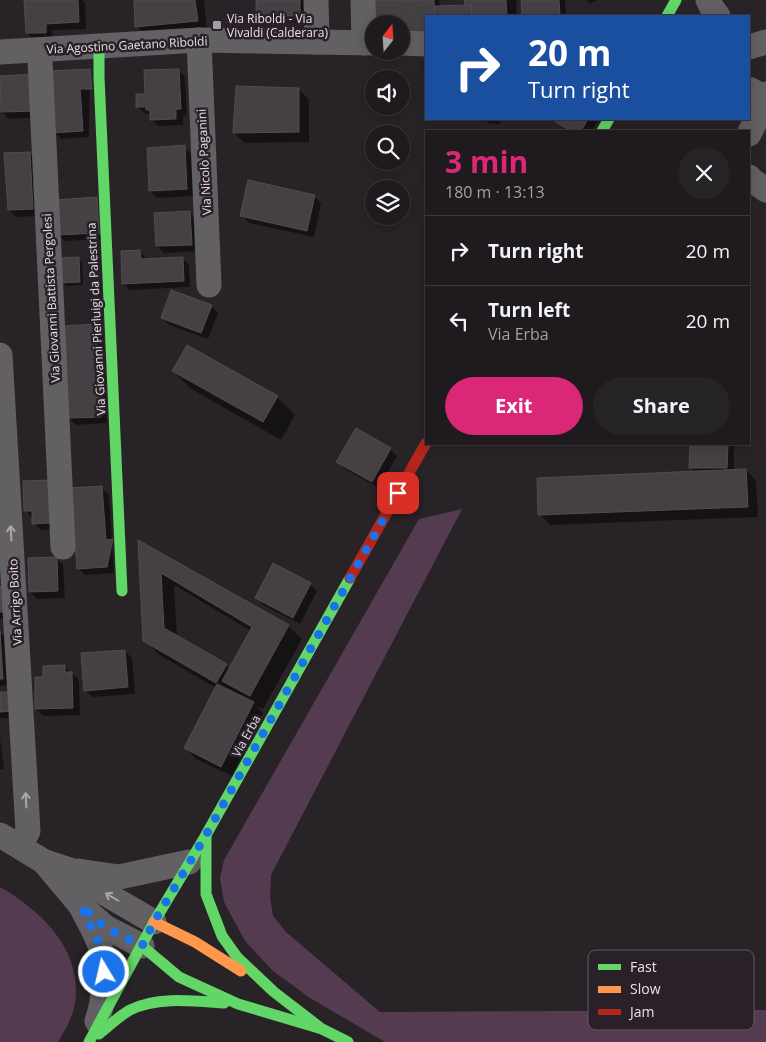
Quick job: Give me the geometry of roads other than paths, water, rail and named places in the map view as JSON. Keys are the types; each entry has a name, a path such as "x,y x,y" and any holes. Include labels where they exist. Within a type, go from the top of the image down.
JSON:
{"main road":[{"path":"668,15 676,0"},
{"name":"Via Giovanni Pierluigi da Palestrina","path":"100,46 99,77 122,591"},
{"name":"Via Erba","path":"89,1042 154,922 206,835 425,445"},
{"path":"206,835 206,894 222,936 237,957 274,992"},
{"path":"154,922 194,942 274,992 322,1029"},
{"path":"142,946 179,977 238,1004 322,1029 348,1042"},
{"path":"89,1042 132,1008 188,1001 238,1004"}],"street":[{"path":"316,0 317,42"},
{"path":"363,0 365,15"},
{"path":"708,0 717,15"},
{"name":"Via Agostino Gaetano Riboldi","path":"0,52 198,40 365,43"},
{"name":"Via Nicolò Paganini","path":"198,40 209,284"},
{"path":"410,43 425,44"},
{"name":"Via Giovanni Battista Pergolesi","path":"37,50 40,60 63,547"},
{"path":"750,89 760,94 766,94"},
{"path":"750,132 766,105"},
{"path":"750,178 766,190"},
{"name":"Via Arrigo Boito","path":"0,355 28,831 10,841"},
{"path":"10,841 44,861 70,870 119,877 189,862"},
{"path":"44,861 81,906 105,927 142,946"},
{"path":"70,870 154,922"},
{"path":"81,906 100,945 104,972 100,1011 89,1042"}],"place":[{"name":"Via Riboldi - Via Vivaldi (Calderara)","path":"217,25"}]}
